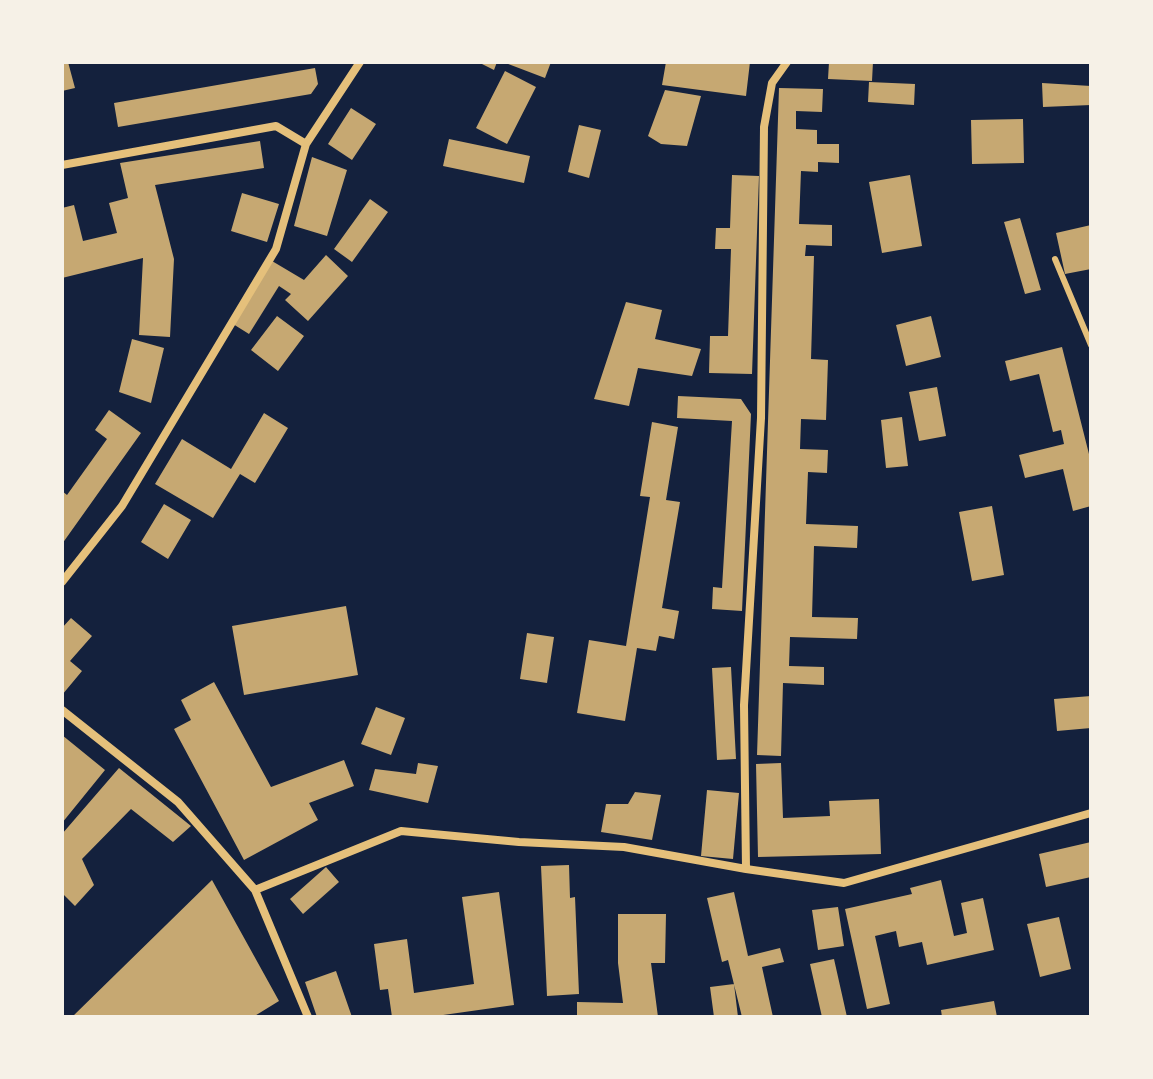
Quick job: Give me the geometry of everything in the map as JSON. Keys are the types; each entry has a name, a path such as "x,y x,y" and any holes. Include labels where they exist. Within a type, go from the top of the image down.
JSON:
{"street":[{"path":"62,582 122,506 276,249 306,144 360,62"},
{"path":"746,869 744,705 761,418 764,127 772,83 787,62"},
{"path":"62,165 276,126 306,144"},
{"path":"62,710 178,802 255,890 308,1017"},
{"path":"255,890 401,831 519,842 624,847 844,883 1091,813"}],"lane":[{"path":"1055,259 1091,345"}],"building":[{"path":"62,62 68,62 75,88 62,91"},
{"path":"478,62 497,62 494,70"},
{"path":"503,62 551,62 545,78"},
{"path":"666,62 750,62 746,96 662,85"},
{"path":"829,62 873,62 872,81 828,79"},
{"path":"315,68 318,84 311,94 118,127 114,103"},
{"path":"505,71 536,87 507,144 476,128"},
{"path":"869,82 915,84 914,105 868,102"},
{"path":"1042,83 1091,86 1091,105 1043,107"},
{"path":"779,88 823,89 822,112 796,111 796,129 817,130 817,144 839,144 839,163 818,162 818,172 801,171 799,224 832,225 832,246 806,245 805,256 814,256 811,359 828,360 826,420 801,419 800,449 828,450 827,473 808,472 806,524 858,526 857,548 814,546 812,617 858,618 857,639 790,637 789,666 824,667 824,685 783,683 781,756 757,755"},
{"path":"665,90 701,96 687,146 661,144 648,136"},
{"path":"351,108 376,124 352,160 328,144"},
{"path":"1023,119 1024,163 972,164 971,120"},
{"path":"579,125 601,130 589,178 568,172"},
{"path":"449,139 530,156 524,183 443,166"},
{"path":"260,141 264,168 155,185 174,259 170,337 139,335 143,258 62,278 62,208 74,205 83,241 117,233 109,203 128,198 120,163"},
{"path":"312,157 347,170 327,236 294,226"},
{"path":"732,175 759,176 752,374 709,373 710,336 728,336 731,249 715,249 716,228 730,228"},
{"path":"910,175 922,246 882,253 869,182"},
{"path":"242,193 279,204 267,242 231,231"},
{"path":"370,199 388,212 352,262 334,249"},
{"path":"1020,218 1041,290 1025,294 1004,222"},
{"path":"1091,225 1091,269 1065,274 1056,233"},
{"path":"326,255 348,276 308,321 285,300 291,294 279,286 249,334 233,324 272,261 304,280"},
{"path":"626,302 662,310 655,339 701,349 692,376 638,368 629,406 594,399"},
{"path":"277,316 304,336 278,371 251,350"},
{"path":"931,316 941,357 906,366 896,325"},
{"path":"132,339 164,348 151,403 119,392"},
{"path":"1062,347 1091,462 1091,506 1073,511 1063,469 1025,478 1019,455 1064,444 1061,430 1053,432 1039,374 1010,381 1005,361"},
{"path":"937,387 946,436 919,441 909,392"},
{"path":"678,396 741,399 751,414 742,611 712,609 713,587 722,588 732,421 677,418"},
{"path":"109,410 141,433 62,544 62,491 67,495 107,439 95,430"},
{"path":"264,413 288,428 255,483 240,474 213,518 155,484 182,439 231,469"},
{"path":"902,417 908,466 886,468 881,420"},
{"path":"652,422 678,427 666,500 680,502 662,608 679,611 674,639 659,636 656,651 637,648 625,721 577,713 589,640 626,646 650,497 640,496"},
{"path":"164,504 191,520 168,559 141,542"},
{"path":"992,506 1004,575 972,581 959,512"},
{"path":"346,606 358,675 244,695 232,626"},
{"path":"71,618 92,636 70,661 82,671 62,695 62,628"},
{"path":"527,633 554,637 547,683 520,679"},
{"path":"731,667 736,759 717,760 712,668"},
{"path":"214,682 271,787 344,760 354,786 309,803 318,820 244,860 174,729 191,720 181,700"},
{"path":"1091,696 1091,728 1057,731 1054,699"},
{"path":"376,707 405,718 391,755 361,744"},
{"path":"62,735 105,770 62,823"},
{"path":"418,763 438,766 428,803 369,790 375,769 416,774"},
{"path":"781,763 783,818 830,816 829,801 879,799 881,854 758,857 756,764"},
{"path":"119,768 191,826 173,842 131,809 82,859 94,885 75,906 62,893 62,834"},
{"path":"707,790 739,793 733,859 701,856"},
{"path":"635,792 661,795 652,840 601,832 606,804 628,804"},
{"path":"1091,842 1091,877 1046,887 1039,854"},
{"path":"569,865 570,898 575,897 579,994 547,996 541,866"},
{"path":"326,867 339,882 303,914 290,899"},
{"path":"212,880 279,1001 253,1017 72,1017"},
{"path":"941,880 954,936 967,933 961,903 983,898 994,950 927,965 922,942 899,947 896,931 875,936 890,1004 867,1009 845,909 912,894 910,888"},
{"path":"499,892 514,1005 429,1017 392,1017 388,989 380,990 374,944 407,939 414,993 474,984 462,897"},
{"path":"734,892 748,956 780,948 784,962 762,967 773,1017 742,1017 728,960 722,962 707,898"},
{"path":"838,907 844,946 818,950 812,910"},
{"path":"618,914 666,914 665,963 651,963 658,1017 577,1017 577,1002 623,1003 618,963"},
{"path":"1059,917 1071,969 1040,977 1027,924"},
{"path":"834,959 847,1017 822,1017 810,964"},
{"path":"336,971 352,1017 317,1017 305,982"},
{"path":"734,984 738,1017 714,1017 710,987"},
{"path":"994,1001 997,1017 942,1017 941,1010"}]}
